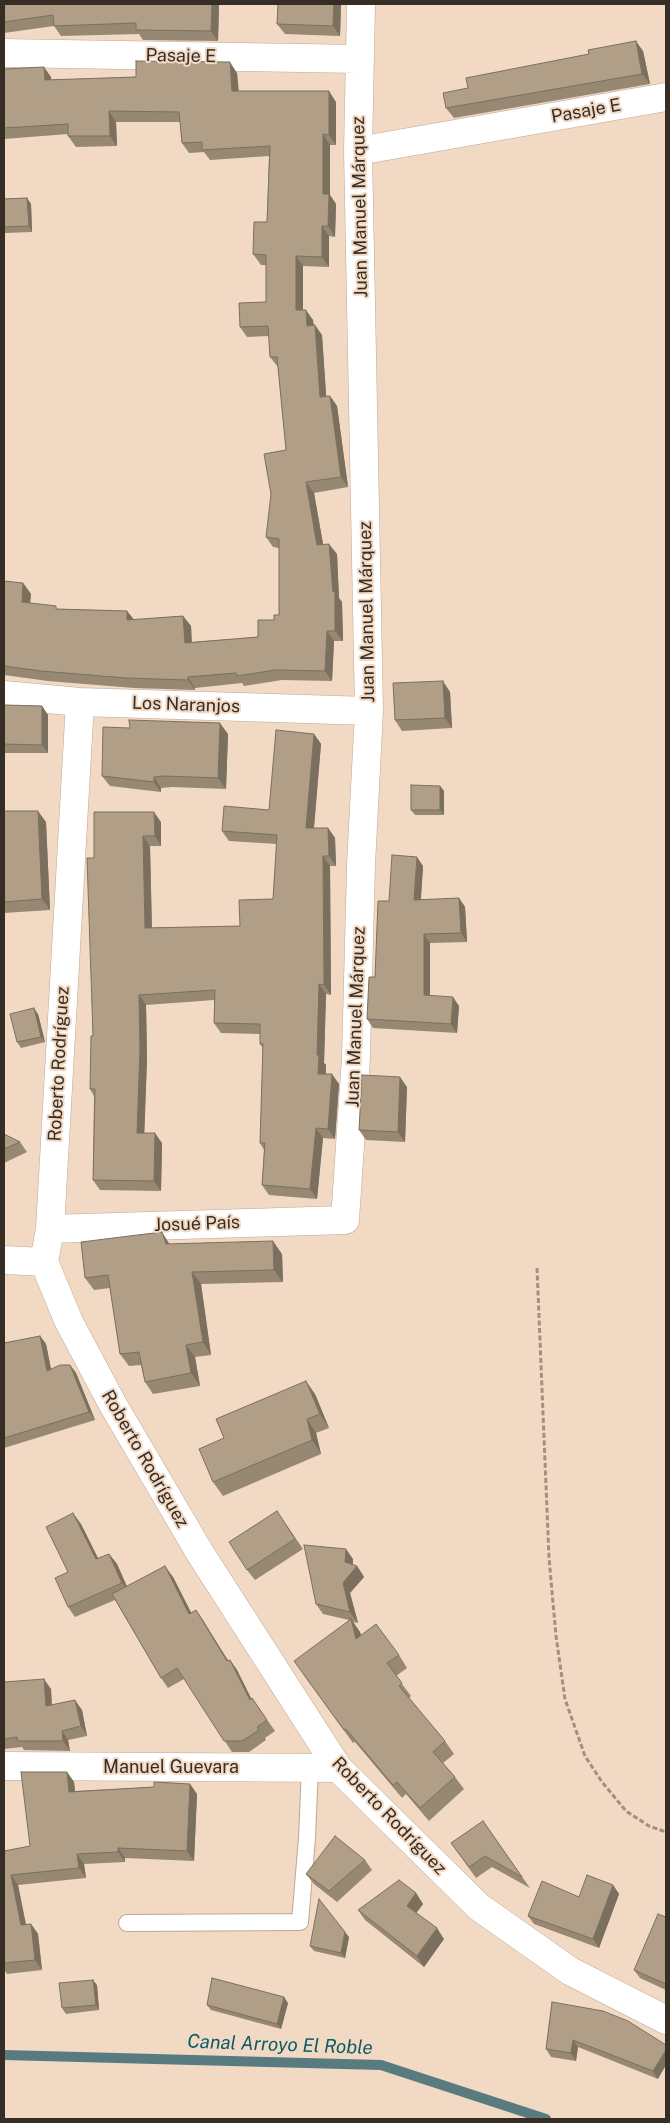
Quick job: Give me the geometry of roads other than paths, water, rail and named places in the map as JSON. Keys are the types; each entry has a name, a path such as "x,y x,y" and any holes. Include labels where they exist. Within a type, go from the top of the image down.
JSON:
{"street":[{"name":"Juan Manuel Márquez","path":"345,1220 356,1057 361,865 369,711 358,151 361,4"},
{"name":"Pasaje E","path":"4,53 359,58"},
{"name":"Pasaje E","path":"358,151 666,97"},
{"name":"Los Naranjos","path":"4,695 80,702 369,711"},
{"name":"Roberto Rodríguez","path":"80,702 50,1229 44,1262 69,1322 112,1404 200,1553 338,1768 480,1907 570,1971 666,2020"},
{"name":"Josué País","path":"50,1229 345,1220"},
{"path":"4,1260 44,1262"},
{"name":"Manuel Guevara","path":"4,1766 338,1768"}],"lane":[{"path":"127,1923 300,1922 307,1838 310,1767"}],"waterway":[{"name":"Canal Arroyo El Roble","path":"4,2055 381,2065 546,2119"}]}
